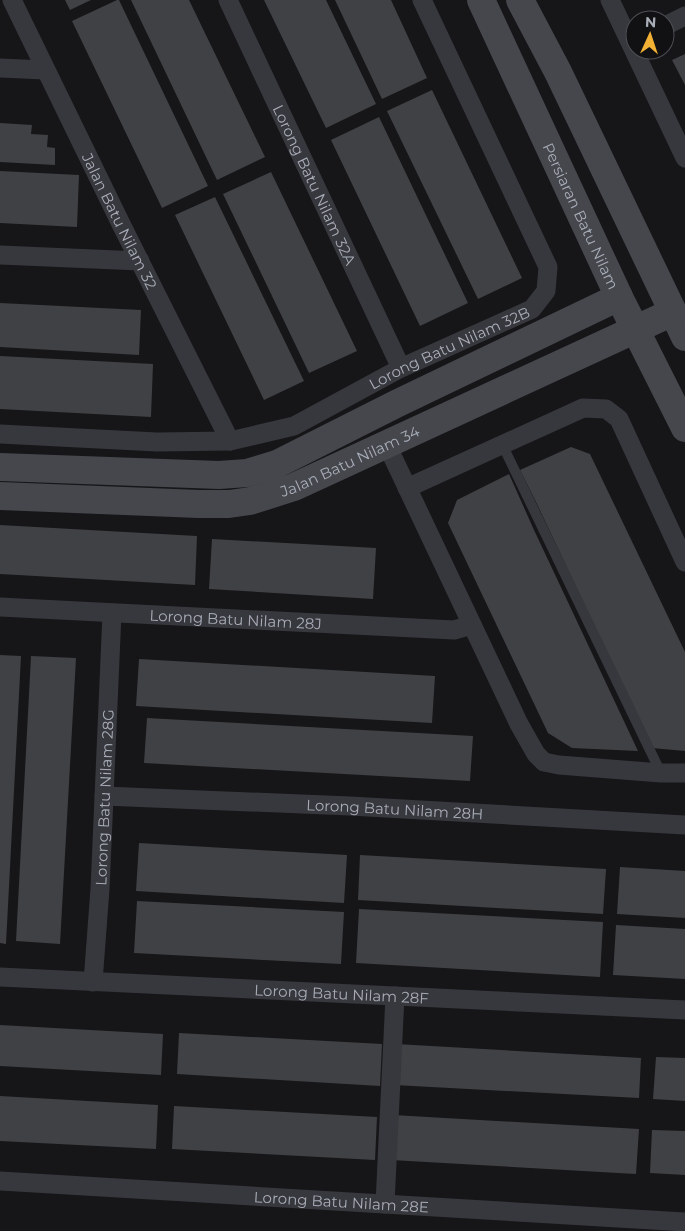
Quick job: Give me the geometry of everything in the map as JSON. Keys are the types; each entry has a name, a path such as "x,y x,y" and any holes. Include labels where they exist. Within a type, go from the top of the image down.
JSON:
{"street":[{"name":"Jalan Batu Nilam 32","path":"12,0 230,441"},
{"name":"Lorong Batu Nilam 32A","path":"228,0 401,368"},
{"name":"Lorong Batu Nilam 32B","path":"0,434 157,442 230,441 294,426 401,368 532,309 546,291 548,267 422,0"},
{"name":"Persiaran Batu Nilam","path":"481,0 619,297 637,329 685,428"},
{"path":"520,0 558,72 685,336"},
{"path":"610,0 625,27"},
{"path":"641,60 685,158"},
{"path":"0,68 45,70"},
{"path":"0,255 140,261"},
{"name":"Jalan Batu Nilam 34","path":"0,467 219,475 247,473 277,464 398,403 619,297"},
{"name":"Jalan Batu Nilam 34","path":"0,496 230,504 250,501 294,486 387,445 673,312"},
{"path":"398,403 387,445 519,724 536,754 544,762 559,765 661,773 685,773"},
{"path":"407,488 582,408 606,409 619,419 685,562"},
{"path":"347,429 387,445"},
{"name":"Lorong Batu Nilam 28J","path":"0,607 454,630 472,625"},
{"name":"Lorong Batu Nilam 28G","path":"93,982 100,889 112,613"},
{"name":"Lorong Batu Nilam 28H","path":"104,796 350,806 685,825"},
{"name":"Lorong Batu Nilam 28F","path":"0,977 685,1010"},
{"path":"385,1204 395,996"},
{"name":"Lorong Batu Nilam 28E","path":"0,1181 685,1222"}],"lane":[{"path":"502,444 661,773"}],"building":[{"path":"65,0 91,0 70,10"},
{"path":"119,0 208,186 162,208 72,21"},
{"path":"131,0 189,0 265,157 217,180"},
{"path":"264,0 326,0 376,104 326,128"},
{"path":"335,0 391,0 427,78 382,99"},
{"path":"685,54 685,85 672,60"},
{"path":"432,90 522,278 478,299 387,111"},
{"path":"379,117 468,303 420,326 331,140"},
{"path":"0,123 32,125 31,134 48,135 47,147 55,148 55,165 0,162"},
{"path":"0,171 79,175 77,227 0,223"},
{"path":"271,172 357,351 309,373 223,194"},
{"path":"215,197 304,381 264,400 175,215"},
{"path":"0,303 141,310 139,355 0,347"},
{"path":"0,356 153,364 151,417 0,409"},
{"path":"571,447 590,454 685,652 685,751 652,748 520,470"},
{"path":"509,474 638,751 572,748 548,733 448,523 457,500"},
{"path":"0,525 197,536 195,585 0,574"},
{"path":"212,539 376,548 373,599 209,589"},
{"path":"0,655 21,656 6,944 0,943"},
{"path":"31,656 76,658 60,944 16,941"},
{"path":"139,659 435,676 432,723 136,706"},
{"path":"147,718 473,736 470,781 144,763"},
{"path":"139,843 347,855 344,903 136,891"},
{"path":"360,855 606,869 603,914 358,900"},
{"path":"620,867 685,871 685,918 617,914"},
{"path":"137,901 344,912 341,964 134,953"},
{"path":"359,909 603,922 600,977 356,963"},
{"path":"616,925 685,929 685,979 613,975"},
{"path":"0,1025 163,1034 161,1075 0,1066"},
{"path":"179,1033 382,1044 380,1086 177,1074"},
{"path":"396,1044 641,1058 639,1098 394,1085"},
{"path":"656,1057 685,1058 685,1101 653,1099"},
{"path":"0,1096 158,1105 156,1149 0,1141"},
{"path":"174,1106 377,1117 375,1160 172,1149"},
{"path":"393,1115 639,1129 636,1174 391,1160"},
{"path":"652,1130 685,1131 685,1175 650,1173"}]}
